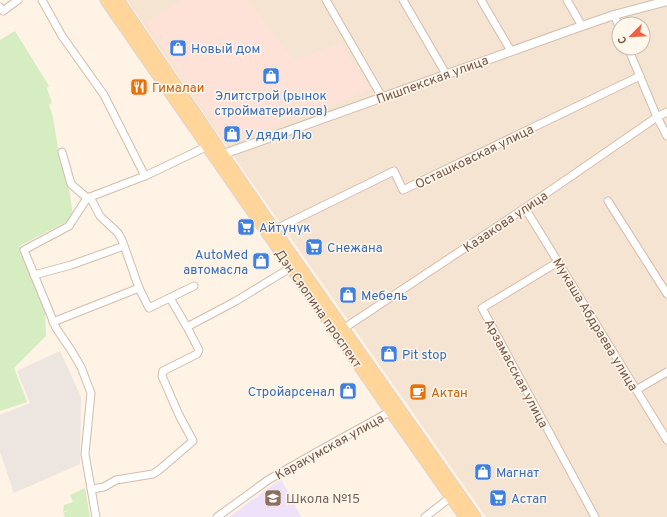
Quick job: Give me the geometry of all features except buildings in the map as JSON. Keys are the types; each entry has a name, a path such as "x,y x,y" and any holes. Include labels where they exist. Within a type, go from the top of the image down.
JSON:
{"main road":[{"name":"Дэн Сяопина проспект","path":"106,0 208,146 219,156 274,230 295,265 343,329 397,408 451,497 466,517"},
{"name":"Дэн Сяопина проспект","path":"118,0 219,156 475,517"}],"street":[{"path":"0,7 3,11 18,0"},
{"path":"42,0 62,36 104,94 145,176"},
{"path":"326,0 382,97"},
{"path":"402,0 446,74"},
{"path":"481,0 511,51"},
{"path":"567,0 582,26"},
{"name":"Пишпекская улица","path":"219,156 582,26 649,3 667,1"},
{"path":"631,56 657,117 667,136"},
{"name":"Осташковская улица","path":"274,230 394,170 403,190 640,76"},
{"name":"Казакова улица","path":"343,329 525,208 657,117 667,112"},
{"path":"96,517 85,454 91,393 81,367 53,322 24,250 69,226 88,197 114,189 145,176 208,146"},
{"path":"62,152 71,184 88,197 100,216 118,233 139,288 149,308 194,286"},
{"path":"608,201 667,294"},
{"name":"Мукаша Абдраева улица","path":"525,208 667,440"},
{"path":"34,275 71,265 124,246"},
{"name":"Арзамасская улица","path":"558,262 482,308 595,517"},
{"path":"188,328 295,265"},
{"path":"53,322 139,288"},
{"path":"92,489 104,487 116,480 153,474 160,470 193,441 179,415 162,376 163,372 197,354 199,350 170,298"},
{"path":"636,390 667,372"},
{"name":"Каракумская улица","path":"217,517 276,475 397,408"},
{"path":"425,517 451,497"}],"shaded area":[{"path":"127,0 667,0 667,517 486,517 208,120"},
{"name":"Элитстрой (рынок стройматериалов)","path":"182,0 248,0 294,61 341,43 370,90 227,143 146,22"},
{"path":"60,351 81,397 80,464 14,493 0,452 0,415 30,403 17,371"},
{"name":"Школа №15","path":"281,479 301,517 229,517"}],"green space":[{"path":"15,31 49,86 47,88 52,103 49,105 53,117 60,161 70,194 73,216 70,220 19,246 45,313 46,336 14,368 27,402 0,411 0,40"},
{"path":"85,488 90,517 65,517 63,513 72,509 63,512 64,505 73,502 70,495"}],"place":[{"name":"Новый дом","path":"178,48"},
{"name":"Элитстрой (рынок стройматериалов)","path":"271,76"},
{"name":"Гималаи","path":"139,87"},
{"name":"У дяди Лю","path":"232,134"},
{"name":"Айтунук","path":"246,227"},
{"name":"Снежана","path":"314,247"},
{"name":"AutoMed автомасла","path":"261,261"},
{"name":"Мебель","path":"348,295"},
{"name":"Pit stop","path":"389,354"},
{"name":"Стройарсенал","path":"348,391"},
{"name":"Актан","path":"418,392"},
{"name":"Магнат","path":"483,472"},
{"name":"Школа №15","path":"273,498"},
{"name":"Астап","path":"498,498"}]}
